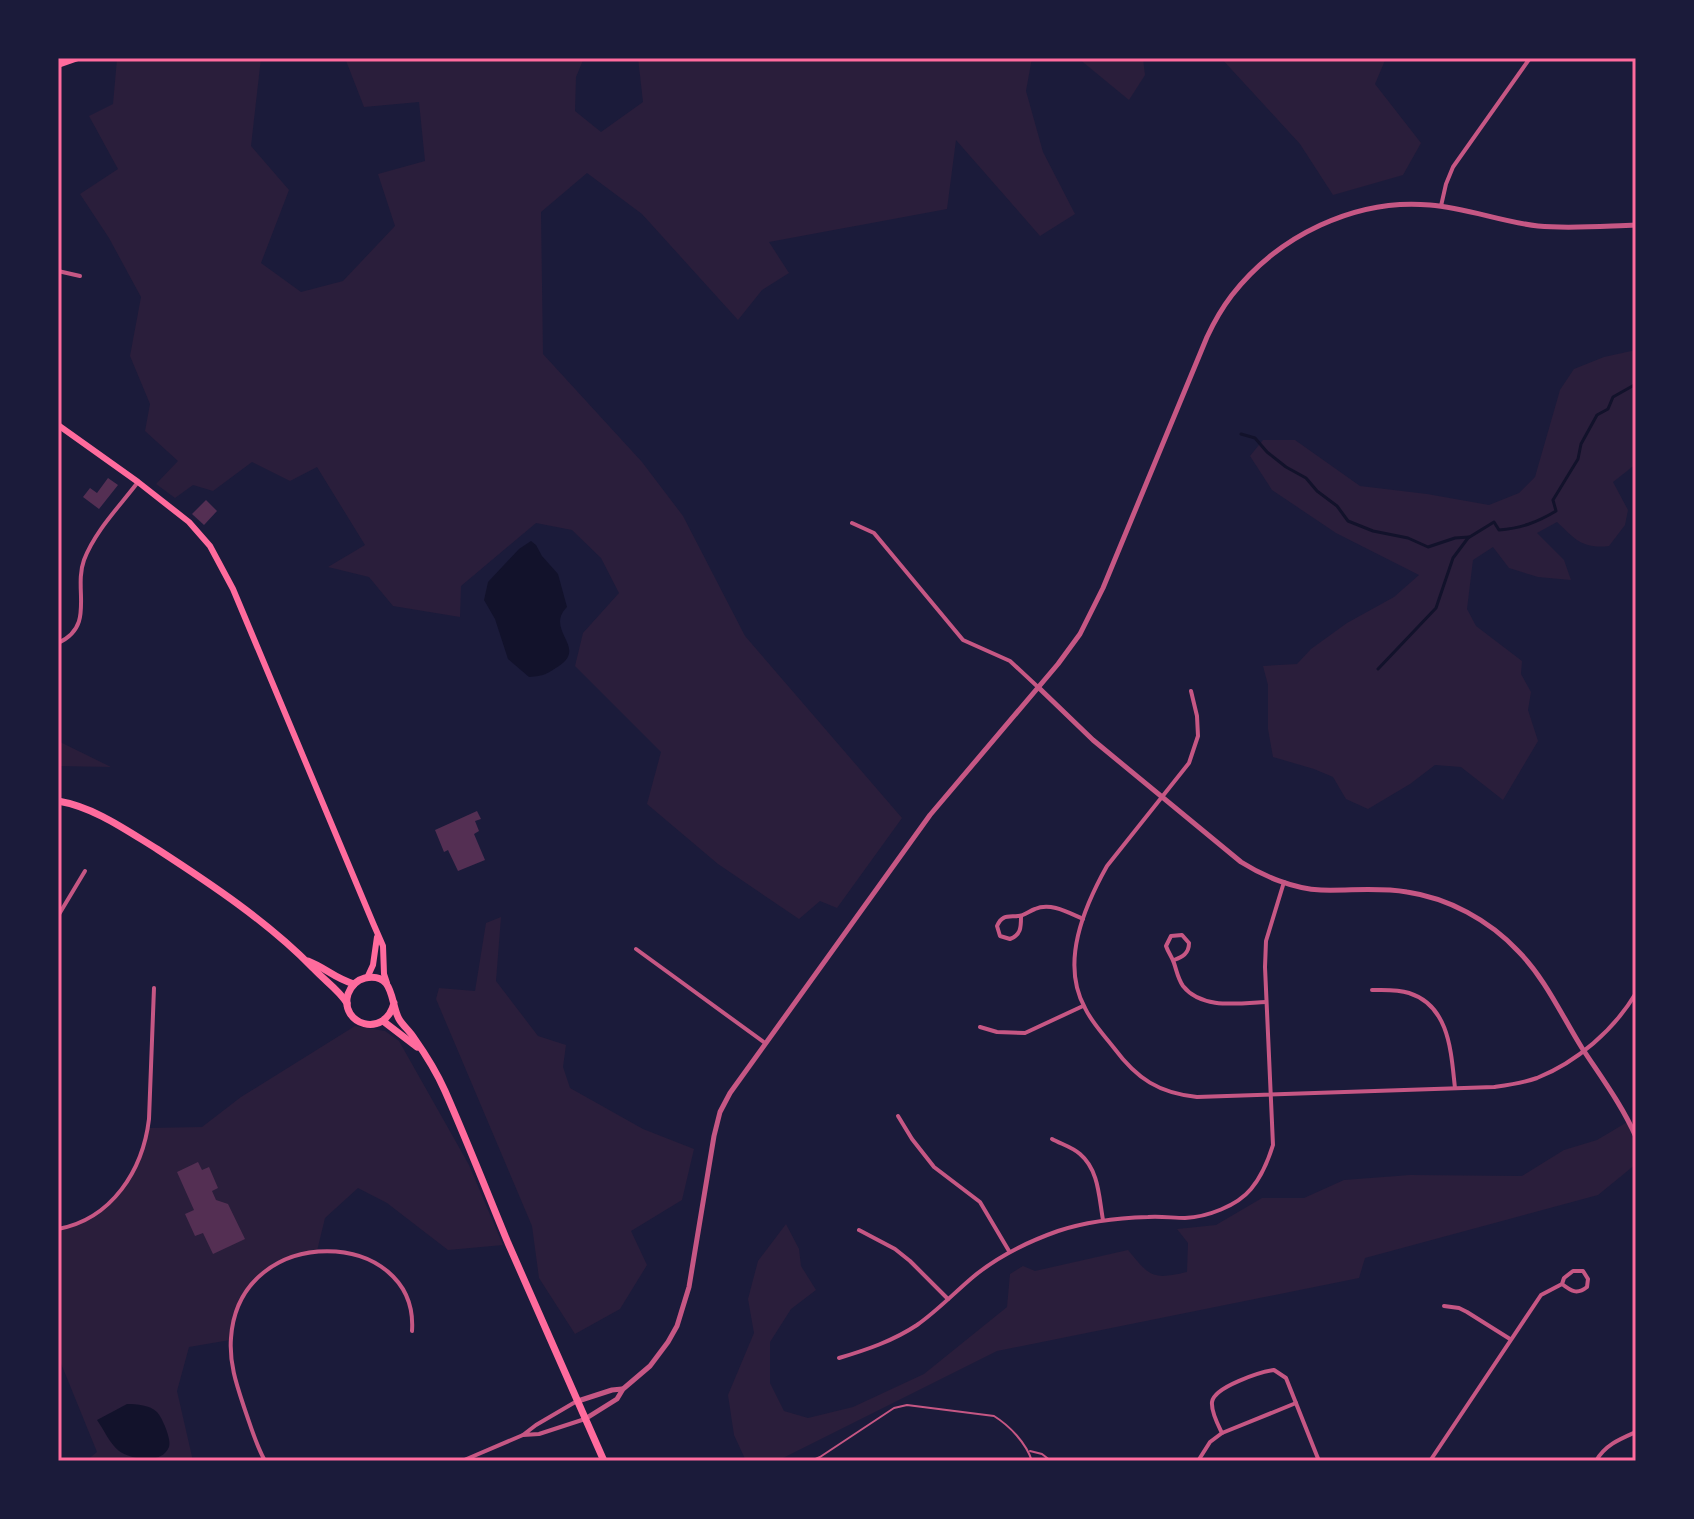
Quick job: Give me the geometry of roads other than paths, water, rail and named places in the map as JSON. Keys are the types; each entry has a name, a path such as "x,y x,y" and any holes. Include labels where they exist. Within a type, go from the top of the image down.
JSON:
{"main road":[{"path":"58,65 78,58"},
{"path":"58,425 178,513 210,546 222,567 383,946 384,974 399,1018 445,1091 604,1461"},
{"path":"58,801 85,808 122,827 249,913 340,992 357,1021 370,1025 383,1021 389,1016 394,1003"},
{"path":"367,978 373,965 377,933"},
{"path":"306,960 337,979 354,984"},
{"path":"347,1003 354,984 367,978 379,979 389,987"},
{"path":"383,1021 422,1051"}],"street":[{"path":"1441,206 1453,167 1530,58"},
{"path":"523,1435 539,1434 585,1419 617,1399 668,1342 681,1315 689,1287 716,1123 730,1093 942,800 1070,649 1095,605 1207,337 1231,296 1246,279 1296,238 1351,214 1379,207 1412,204 1441,206 1538,226 1636,225"},
{"path":"58,271 80,276"},
{"path":"58,643 73,635 79,625 83,562 97,535 138,482"},
{"path":"852,523 874,533 963,640 1010,661 1093,740 1241,862 1270,878 1317,890 1407,892 1440,900 1496,931 1519,951 1538,976 1609,1088 1636,1137"},
{"path":"1191,691 1198,736 1189,763 1107,866 1083,919 1076,945 1076,985 1083,1006 1127,1065 1141,1077 1176,1095 1197,1097 1494,1087 1536,1078 1584,1051 1615,1023 1636,993"},
{"path":"58,916 85,871"},
{"path":"839,1358 895,1339 916,1326 971,1278 1009,1251 1090,1222 1150,1217 1188,1218 1211,1213 1250,1190 1266,1166 1273,1145 1266,941 1285,882"},
{"path":"1021,917 1018,935 1010,939 1000,936 997,926 1000,920 1007,916 1021,917 1038,907 1054,907 1083,919"},
{"path":"1174,960 1188,951 1189,943 1182,935 1171,936 1167,950 1185,989 1199,998 1218,1004 1266,1002"},
{"path":"636,949 765,1043"},
{"path":"58,1229 87,1219 107,1205 129,1180 141,1159 149,1119 154,988"},
{"path":"1372,990 1410,993 1433,1008 1449,1036 1455,1088"},
{"path":"980,1027 997,1032 1025,1033 1083,1006"},
{"path":"898,1116 934,1167 980,1202 1009,1251"},
{"path":"1052,1139 1082,1155 1091,1166 1096,1177 1103,1220"},
{"path":"859,1230 895,1249 948,1299"},
{"path":"265,1461 257,1447 231,1366 230,1340 233,1319 245,1293 260,1275 281,1261 306,1252 347,1252 371,1261 394,1278 404,1292 412,1331"},
{"path":"1430,1461 1541,1295 1562,1284 1566,1275 1576,1270 1585,1273 1589,1281 1587,1287 1579,1292 1573,1292 1562,1284"},
{"path":"1444,1306 1467,1312 1510,1339"},
{"path":"1222,1433 1213,1411 1215,1394 1265,1371 1274,1370 1286,1378 1319,1461"},
{"path":"462,1461 523,1435 577,1401 623,1389"},
{"path":"1198,1461 1210,1442 1222,1433 1296,1403"},
{"path":"1596,1461 1611,1444 1636,1432"}],"lane":[{"path":"811,1461 894,1408 907,1405 994,1416 1028,1451 1032,1461"},
{"path":"1028,1451 1042,1454 1051,1461"}],"waterway":[{"path":"1378,669 1436,608 1453,558 1468,538 1494,522 1499,530 1514,528 1556,511 1553,500 1578,459 1581,444 1597,415 1608,409 1613,397 1636,384"},
{"path":"1241,434 1255,438 1286,467 1306,478 1337,506 1348,521 1428,547 1469,537"}]}
